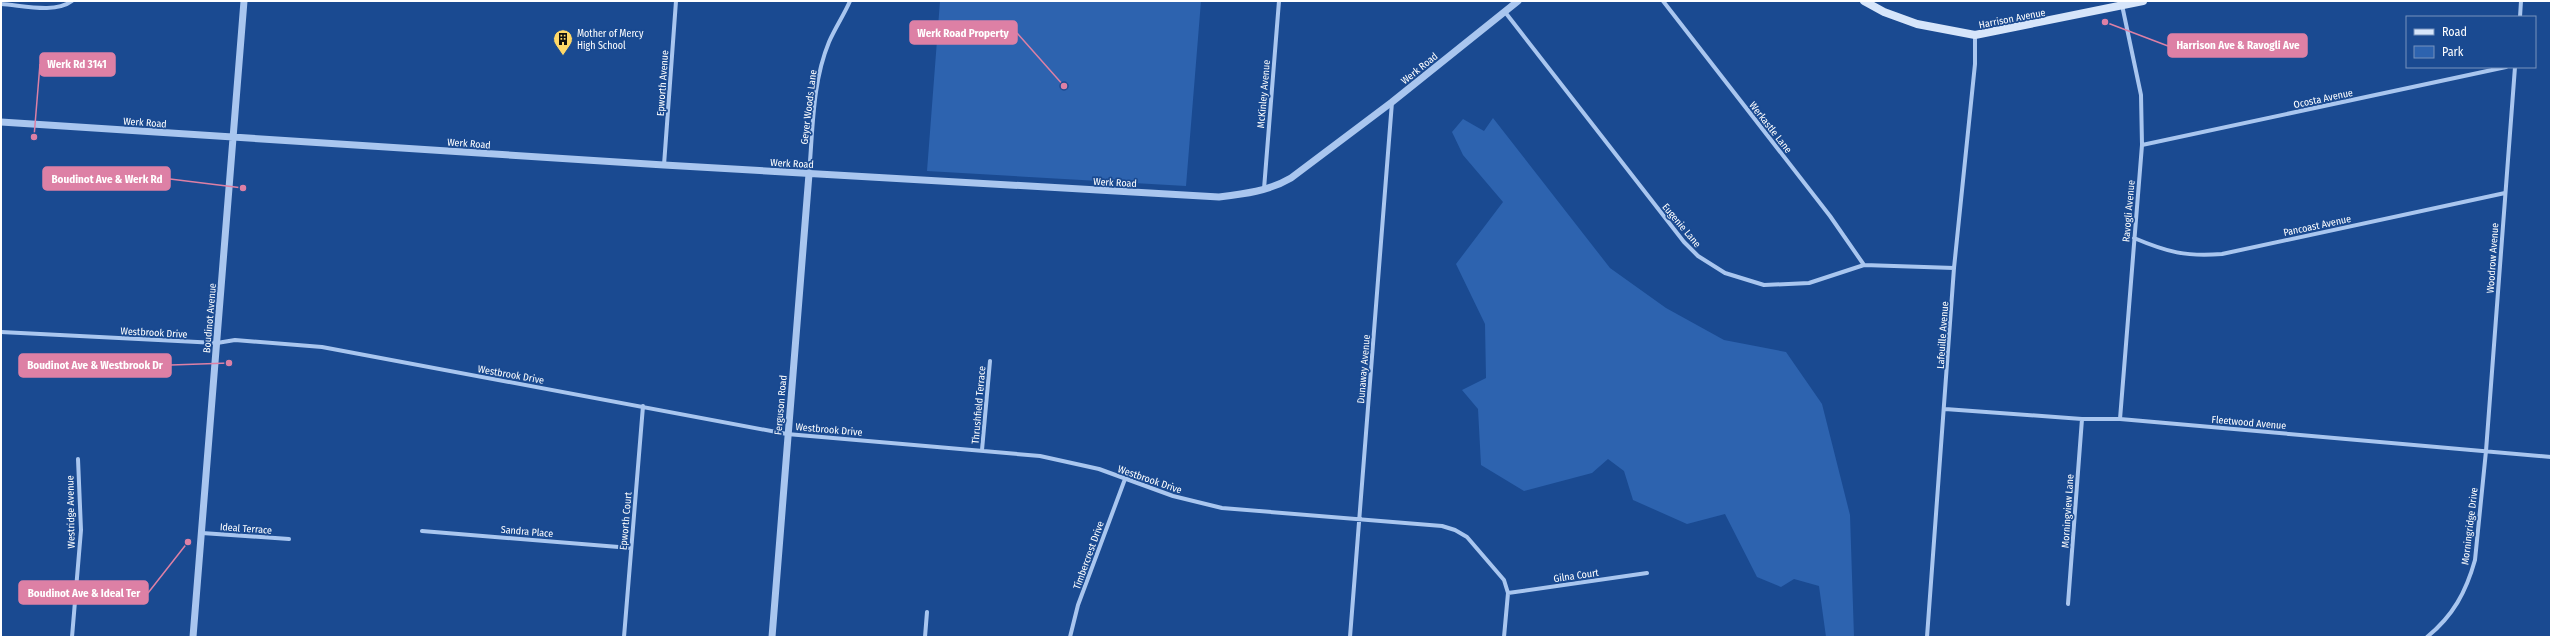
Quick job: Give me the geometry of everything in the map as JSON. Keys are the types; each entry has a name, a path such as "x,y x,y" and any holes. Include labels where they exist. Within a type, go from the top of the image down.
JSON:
{"main road":[{"name":"Harrison Avenue","path":"1864,1 1884,12 1917,24 1953,33 1975,35 2143,1"}],"street":[{"path":"1,4 50,7 63,6 72,1"},
{"name":"Boudinot Avenue","path":"193,637 244,1"},
{"name":"Epworth Avenue","path":"664,166 676,1"},
{"name":"Geyer Woods Lane","path":"809,174 817,84 829,43 850,1"},
{"name":"McKinley Avenue","path":"1264,189 1279,1"},
{"name":"Werk Road","path":"1,122 664,166 1196,197 1226,196 1278,186 1311,164 1392,102 1518,1"},
{"name":"Werkastle Lane","path":"1663,1 1830,216 1864,265"},
{"path":"2520,16 2521,1"},
{"name":"Ravogli Avenue","path":"2120,419 2142,145 2140,95 2122,6"},
{"name":"Eugenie Lane","path":"1505,12 1684,242 1711,265 1746,281 1778,286 1813,283 1864,265 1954,268"},
{"name":"Lafeuille Avenue","path":"1927,637 1945,409 1954,268 1975,64 1975,35"},
{"name":"Ocosta Avenue","path":"2142,145 2501,68"},
{"name":"Woodrow Avenue","path":"2486,451 2515,68"},
{"name":"Dunaway Avenue","path":"1350,637 1392,102"},
{"name":"Ferguson Road","path":"772,637 787,434 809,174"},
{"name":"Pancoast Avenue","path":"2134,238 2155,247 2189,255 2222,254 2505,193"},
{"name":"Westbrook Drive","path":"1,332 217,343 235,340 322,347 787,434 1040,456 1072,462 1173,496 1222,508 1425,524 1455,530 1476,545 1504,580 1508,593 1504,637"},
{"name":"Thrushfield Terrace","path":"982,450 990,361"},
{"name":"Epworth Court","path":"624,637 643,406"},
{"name":"Fleetwood Avenue","path":"1945,409 2082,419 2120,419 2551,457"},
{"name":"Morningview Lane","path":"2068,604 2082,419"},
{"name":"Morningridge Drive","path":"2427,637 2444,624 2455,609 2470,577 2477,547 2486,451"},
{"name":"Westridge Avenue","path":"72,637 81,530 78,459"},
{"name":"Timbercrest Drive","path":"1070,637 1078,605 1124,479"},
{"name":"Sandra Place","path":"422,531 631,548"},
{"name":"Ideal Terrace","path":"202,533 289,539"},
{"name":"Gilna Court","path":"1508,593 1647,573"},
{"path":"925,637 927,612"}],"green space":[{"path":"940,1 1201,1 1186,186 927,171"},
{"path":"1493,118 1610,268 1666,308 1724,340 1786,352 1822,404 1850,515 1854,637 1826,637 1819,586 1794,579 1781,587 1757,577 1725,514 1687,524 1633,500 1624,471 1608,459 1592,473 1524,491 1481,465 1478,409 1462,390 1486,378 1485,324 1456,264 1503,202 1463,155 1452,132 1463,119 1484,131"}],"place":[{"name":"Harrison Ave & Ravogli Ave","path":"2105,22"},
{"name":"Mother of Mercy High School","path":"563,56"},
{"name":"Werk Road Property","path":"1064,86"},
{"name":"Werk Rd 3141","path":"34,137"},
{"name":"Boudinot Ave & Werk Rd","path":"243,188"},
{"name":"Boudinot Ave & Westbrook Dr","path":"229,363"},
{"name":"Boudinot Ave & Ideal Ter","path":"188,542"}]}
